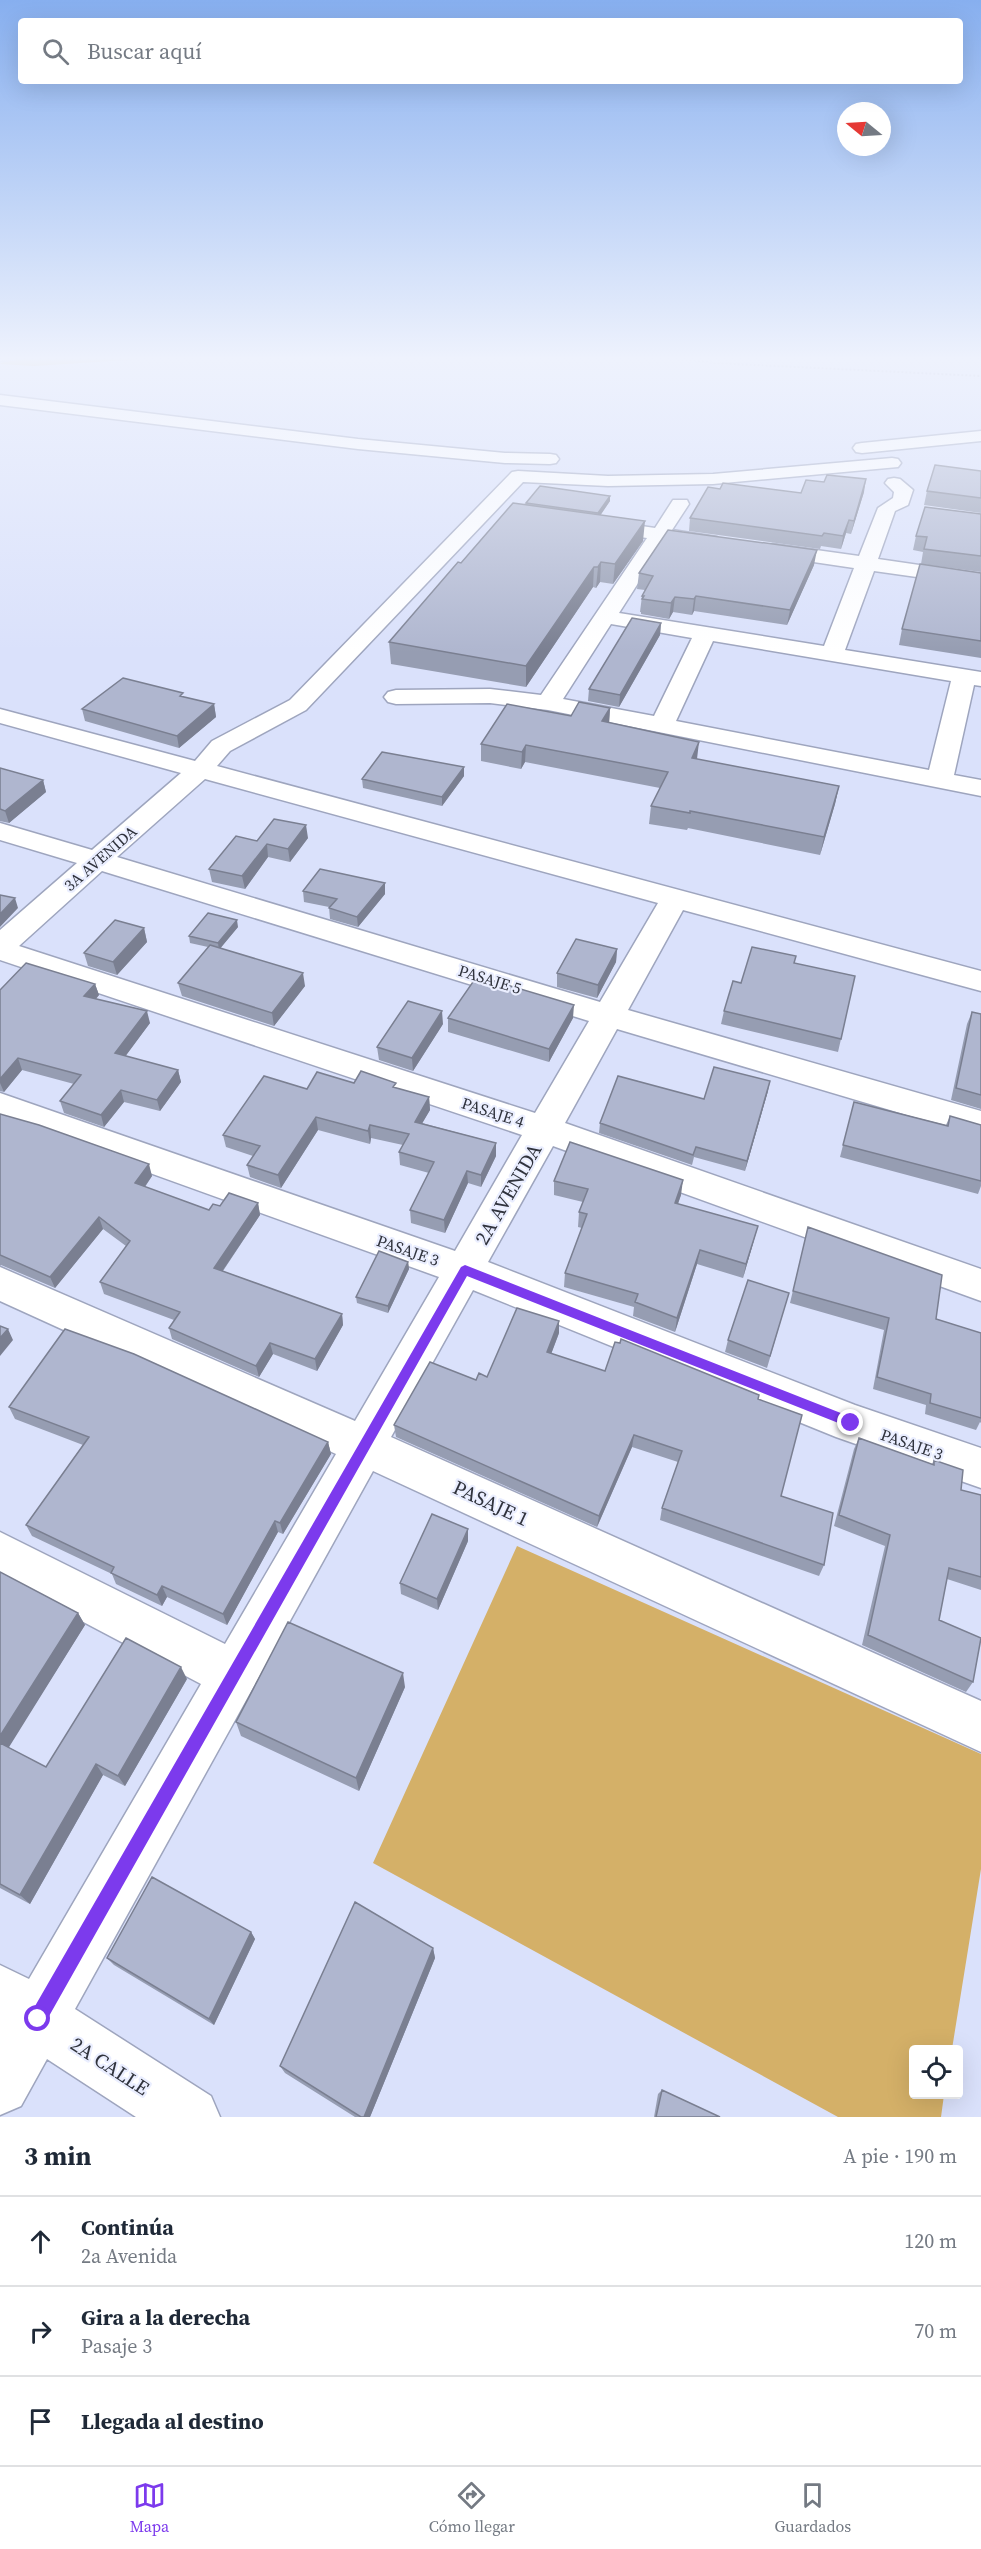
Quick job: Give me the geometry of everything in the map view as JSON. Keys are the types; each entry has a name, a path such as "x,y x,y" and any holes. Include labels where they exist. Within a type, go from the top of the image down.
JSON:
{"street":[{"path":"471,455 563,459"},
{"path":"860,455 892,464 921,455"},
{"path":"832,654 887,508 902,501 904,490 892,464"},
{"name":"3A AVENIDA","path":"0,948 200,770 221,747 298,705 518,476 608,481 713,479 892,464"},
{"path":"548,703 680,504"},
{"path":"887,508 911,512"},
{"path":"578,523 729,543"},
{"path":"752,547 981,580"},
{"path":"605,616 972,677 940,780"},
{"path":"661,726 706,633"},
{"path":"396,697 490,696 548,703 981,788"},
{"path":"0,716 981,981"},
{"name":"PASAJE 5","path":"0,831 610,1016 981,1124"},
{"name":"2A AVENIDA","path":"0,2085 19,2007 234,1675 676,897"},
{"name":"PASAJE 4","path":"0,948 545,1129 981,1285"},
{"name":"PASAJE 3","path":"0,1106 465,1270 851,1423 981,1468"},
{"name":"PASAJE 1","path":"0,1283 365,1446 981,1727"},
{"path":"0,1554 234,1675"},
{"name":"2A CALLE","path":"19,2007 190,2117"}],"shaded area":[{"path":"517,1546 981,1754 981,1869 953,2045 909,2045 909,2099 943,2099 941,2117 838,2117 373,1863"}],"building":[{"path":"935,465 981,471 981,498 927,491"},
{"path":"827,475 866,479 854,521 849,520 843,536 824,533 822,536 690,518 708,487 720,489 723,483 801,493 806,480 824,482"},
{"path":"540,486 610,496 598,513 526,503"},
{"path":"513,503 645,521 615,564 601,562 598,567 594,567 526,666 389,642 458,562 461,563"},
{"path":"925,507 981,514 981,556 924,549 927,537 916,536"},
{"path":"668,530 817,550 790,610 696,596 694,599 675,597 671,603 642,599 653,576 639,573"},
{"path":"920,564 981,573 981,641 902,629"},
{"path":"632,618 661,623 620,695 589,689"},
{"path":"123,678 183,693 180,696 214,704 177,736 82,709"},
{"path":"579,702 610,708 602,721 699,742 692,758 839,786 824,837 690,811 690,813 651,806 668,772 526,745 522,752 481,744 507,704 571,716"},
{"path":"382,752 464,767 442,797 362,779"},
{"path":"0,768 43,780 5,811 0,809"},
{"path":"274,819 306,825 288,849 267,844 242,876 209,869 236,836 257,841"},
{"path":"320,869 385,883 357,917 329,908 337,899 303,891"},
{"path":"0,895 15,898 0,914"},
{"path":"208,913 237,920 218,943 189,936"},
{"path":"115,920 144,928 113,962 84,953"},
{"path":"576,939 617,949 598,985 557,973"},
{"path":"210,945 303,973 272,1013 178,983"},
{"path":"752,947 796,956 794,963 855,976 841,1039 724,1011 733,981 741,983"},
{"path":"26,963 95,984 84,996 147,1011 115,1053 178,1070 157,1100 121,1090 101,1115 60,1101 81,1075 18,1058 0,1079 0,990"},
{"path":"477,976 574,1005 549,1049 448,1018"},
{"path":"408,1001 442,1011 412,1058 377,1047"},
{"path":"972,1012 981,1014 981,1095 956,1088"},
{"path":"714,1067 770,1081 747,1161 696,1147 693,1155 600,1123 618,1076 704,1099"},
{"path":"361,1071 396,1083 393,1087 429,1097 415,1122 496,1143 481,1175 467,1171 444,1220 410,1210 434,1162 399,1152 409,1134 370,1125 368,1131 316,1117 278,1175 247,1165 260,1146 223,1135 264,1076 307,1089 317,1072 354,1083"},
{"path":"854,1102 948,1126 950,1116 981,1125 981,1181 843,1145"},
{"path":"0,1114 39,1125 149,1164 135,1183 209,1210 213,1204 220,1206 229,1193 258,1203 214,1268 342,1314 315,1359 270,1343 256,1366 169,1328 180,1312 100,1282 130,1241 99,1217 50,1277 0,1255"},
{"path":"570,1142 683,1180 675,1203 758,1226 746,1264 700,1250 677,1318 635,1302 638,1294 565,1273 587,1214 579,1212 588,1189 554,1181"},
{"path":"808,1227 942,1275 936,1319 981,1333 981,1418 930,1403 931,1394 877,1377 889,1318 793,1291"},
{"path":"379,1251 408,1262 388,1306 356,1297"},
{"path":"748,1280 789,1293 770,1356 728,1340"},
{"path":"517,1308 559,1321 547,1352 605,1371 615,1342 620,1343 621,1339 759,1395 758,1399 802,1415 781,1496 833,1513 824,1565 662,1508 682,1451 634,1435 599,1516 394,1425 430,1362 476,1380 479,1373 487,1377"},
{"path":"0,1326 8,1329 0,1338"},
{"path":"65,1329 134,1354 328,1442 280,1523 275,1521 223,1614 162,1586 157,1595 111,1573 114,1567 26,1525 89,1437 9,1407"},
{"path":"859,1438 934,1465 934,1460 963,1470 961,1490 981,1495 981,1577 949,1568 939,1620 981,1638 973,1682 868,1635 890,1535 839,1515"},
{"path":"432,1514 468,1529 437,1599 400,1583"},
{"path":"0,1572 78,1613 0,1736"},
{"path":"288,1622 403,1673 356,1778 236,1722"},
{"path":"126,1638 181,1667 118,1776 96,1764 20,1895 0,1884 0,1743 46,1767"},
{"path":"152,1877 251,1932 209,2019 107,1958"},
{"path":"355,1902 433,1948 364,2117 280,2066"},
{"path":"662,2090 720,2117 656,2117"}],"route":[{"path":"38,2019 465,1270 851,1423"}]}
